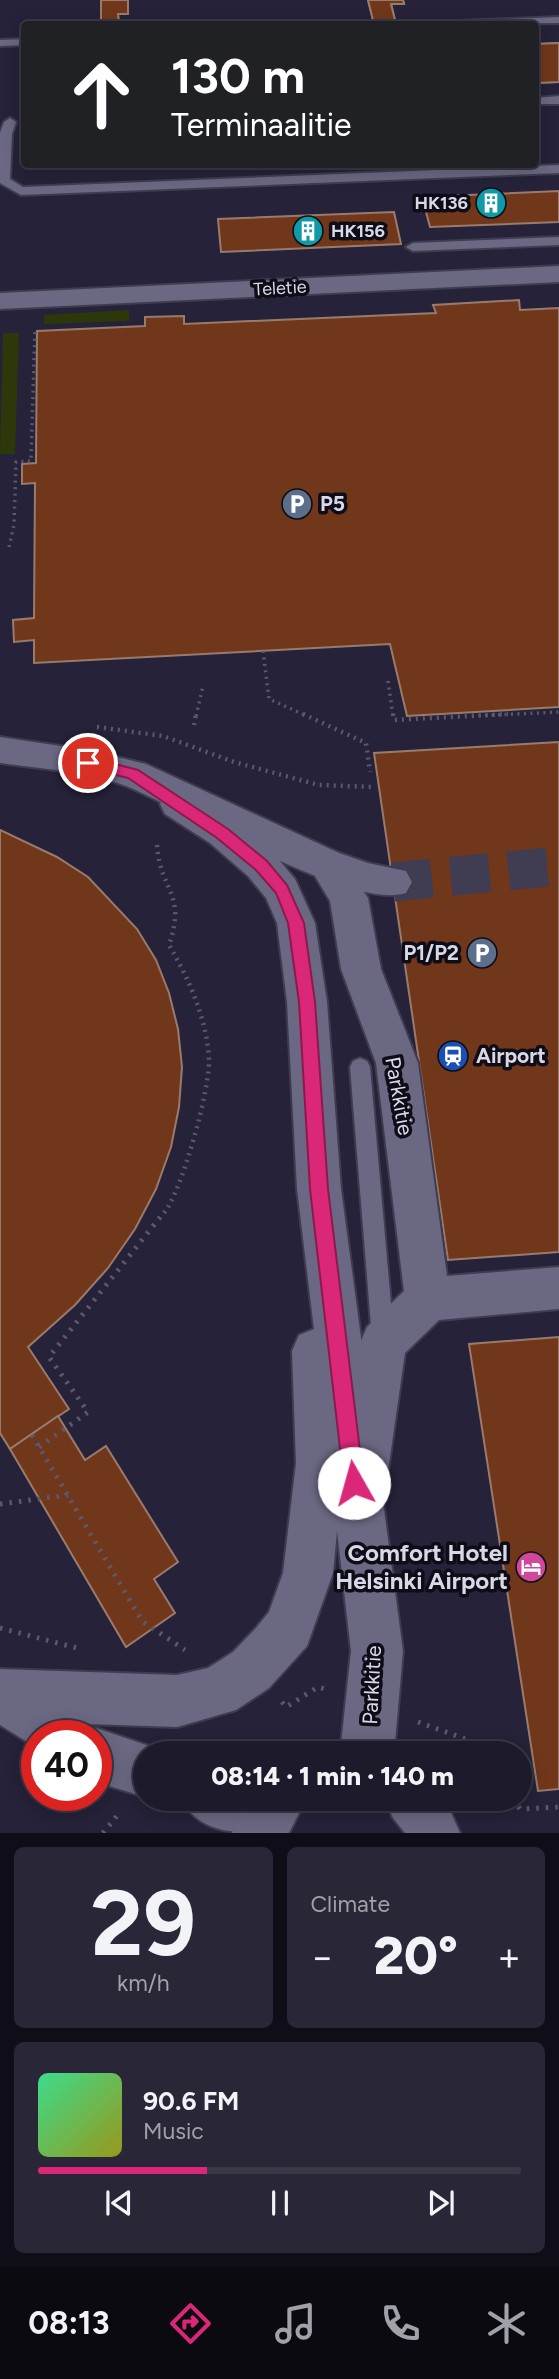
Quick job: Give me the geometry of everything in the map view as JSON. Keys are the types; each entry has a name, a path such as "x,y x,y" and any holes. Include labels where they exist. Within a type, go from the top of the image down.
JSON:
{"street":[{"name":"Teletie","path":"0,301 559,274"},
{"path":"7,749 133,774 326,863 366,878 393,882"},
{"name":"Parkkitie","path":"133,774 223,833 261,866 282,890 296,923 307,1002 319,1189 357,1510 377,1651 368,1741"},
{"name":"Parkkitie","path":"326,863 349,898 361,969 397,1063 428,1299"},
{"path":"0,1695 177,1701 218,1692 251,1670 289,1629 308,1573 320,1463 314,1331 328,1266"},
{"path":"357,1510 373,1428 383,1343 428,1299 559,1288"},
{"path":"0,1695 40,1720"},
{"path":"112,1760 133,1766"},
{"path":"225,1811 246,1833"},
{"path":"259,1833 269,1811"},
{"path":"422,1811 433,1833"}],"lane":[{"path":"534,21 559,20"},
{"path":"0,43 21,42"},
{"path":"539,101 559,100"},
{"path":"5,120 4,178 7,184 21,191 559,169"},
{"path":"413,247 559,241"},
{"path":"360,1067 383,1343"}],"path":[{"path":"9,547 14,524 16,463 31,461 33,328 46,328"},
{"path":"263,651 269,699 366,743 370,772"},
{"path":"388,681 394,720 559,712"},
{"path":"194,725 203,686"},
{"path":"83,726 163,736 234,762 319,785 372,788"},
{"path":"39,1447 88,1412 49,1357 168,1208 195,1136 209,1061 192,984 169,945 177,919 176,904 157,861 157,845"},
{"path":"32,1434 142,1621 186,1651 219,1644 251,1670"},
{"path":"0,1504 68,1495"},
{"path":"532,1808 559,1807"}],"green space":[{"path":"129,310 129,321 44,324 44,315"},
{"path":"3,333 19,333 15,454 0,454"}],"building":[{"path":"101,0 128,0 128,14 118,14 119,21 101,21"},
{"path":"101,0 128,0 128,14 118,14 119,21 101,21"},
{"path":"368,0 403,0 404,4 391,4 395,21 373,21"},
{"path":"368,0 403,0 404,4 391,4 395,21 373,21"},
{"path":"559,43 559,82 539,83 539,44"},
{"path":"559,43 559,82 539,83 539,44"},
{"name":"HK136","path":"559,191 559,222 430,227 422,197"},
{"name":"HK156","path":"394,212 401,244 221,252 218,219"},
{"name":"P5","path":"519,300 520,310 559,308 559,707 407,716 390,644 34,663 34,640 14,642 13,620 34,618 35,483 22,484 22,464 36,463 37,331 145,326 145,317 184,316 184,324 436,313 433,305"},
{"name":"P1/P2","path":"559,742 559,1252 448,1260 374,753"},
{"path":"0,830 57,857 88,877 137,929 156,960 169,993 178,1029 182,1067 179,1107 171,1147 156,1189 135,1229 108,1268 75,1305 28,1347 69,1409 10,1449 0,1433"},
{"name":"Comfort Hotel Helsinki Airport","path":"559,1337 559,1789 538,1791 469,1344"},
{"path":"58,1416 85,1460 106,1446 178,1562 154,1579 175,1613 126,1647 10,1449"}],"tunnel":[{"path":"393,882 559,866"}],"place":[{"name":"HK136","path":"491,203"},
{"name":"HK156","path":"308,231"},
{"name":"P5","path":"297,504"},
{"name":"P1/P2","path":"482,953"},
{"name":"Airport","path":"453,1056"},
{"name":"Comfort Hotel Helsinki Airport","path":"531,1567"}],"route":[{"path":"88,763 133,774 223,833 261,866 282,890 296,923 307,1002 319,1189 354,1483"}]}
